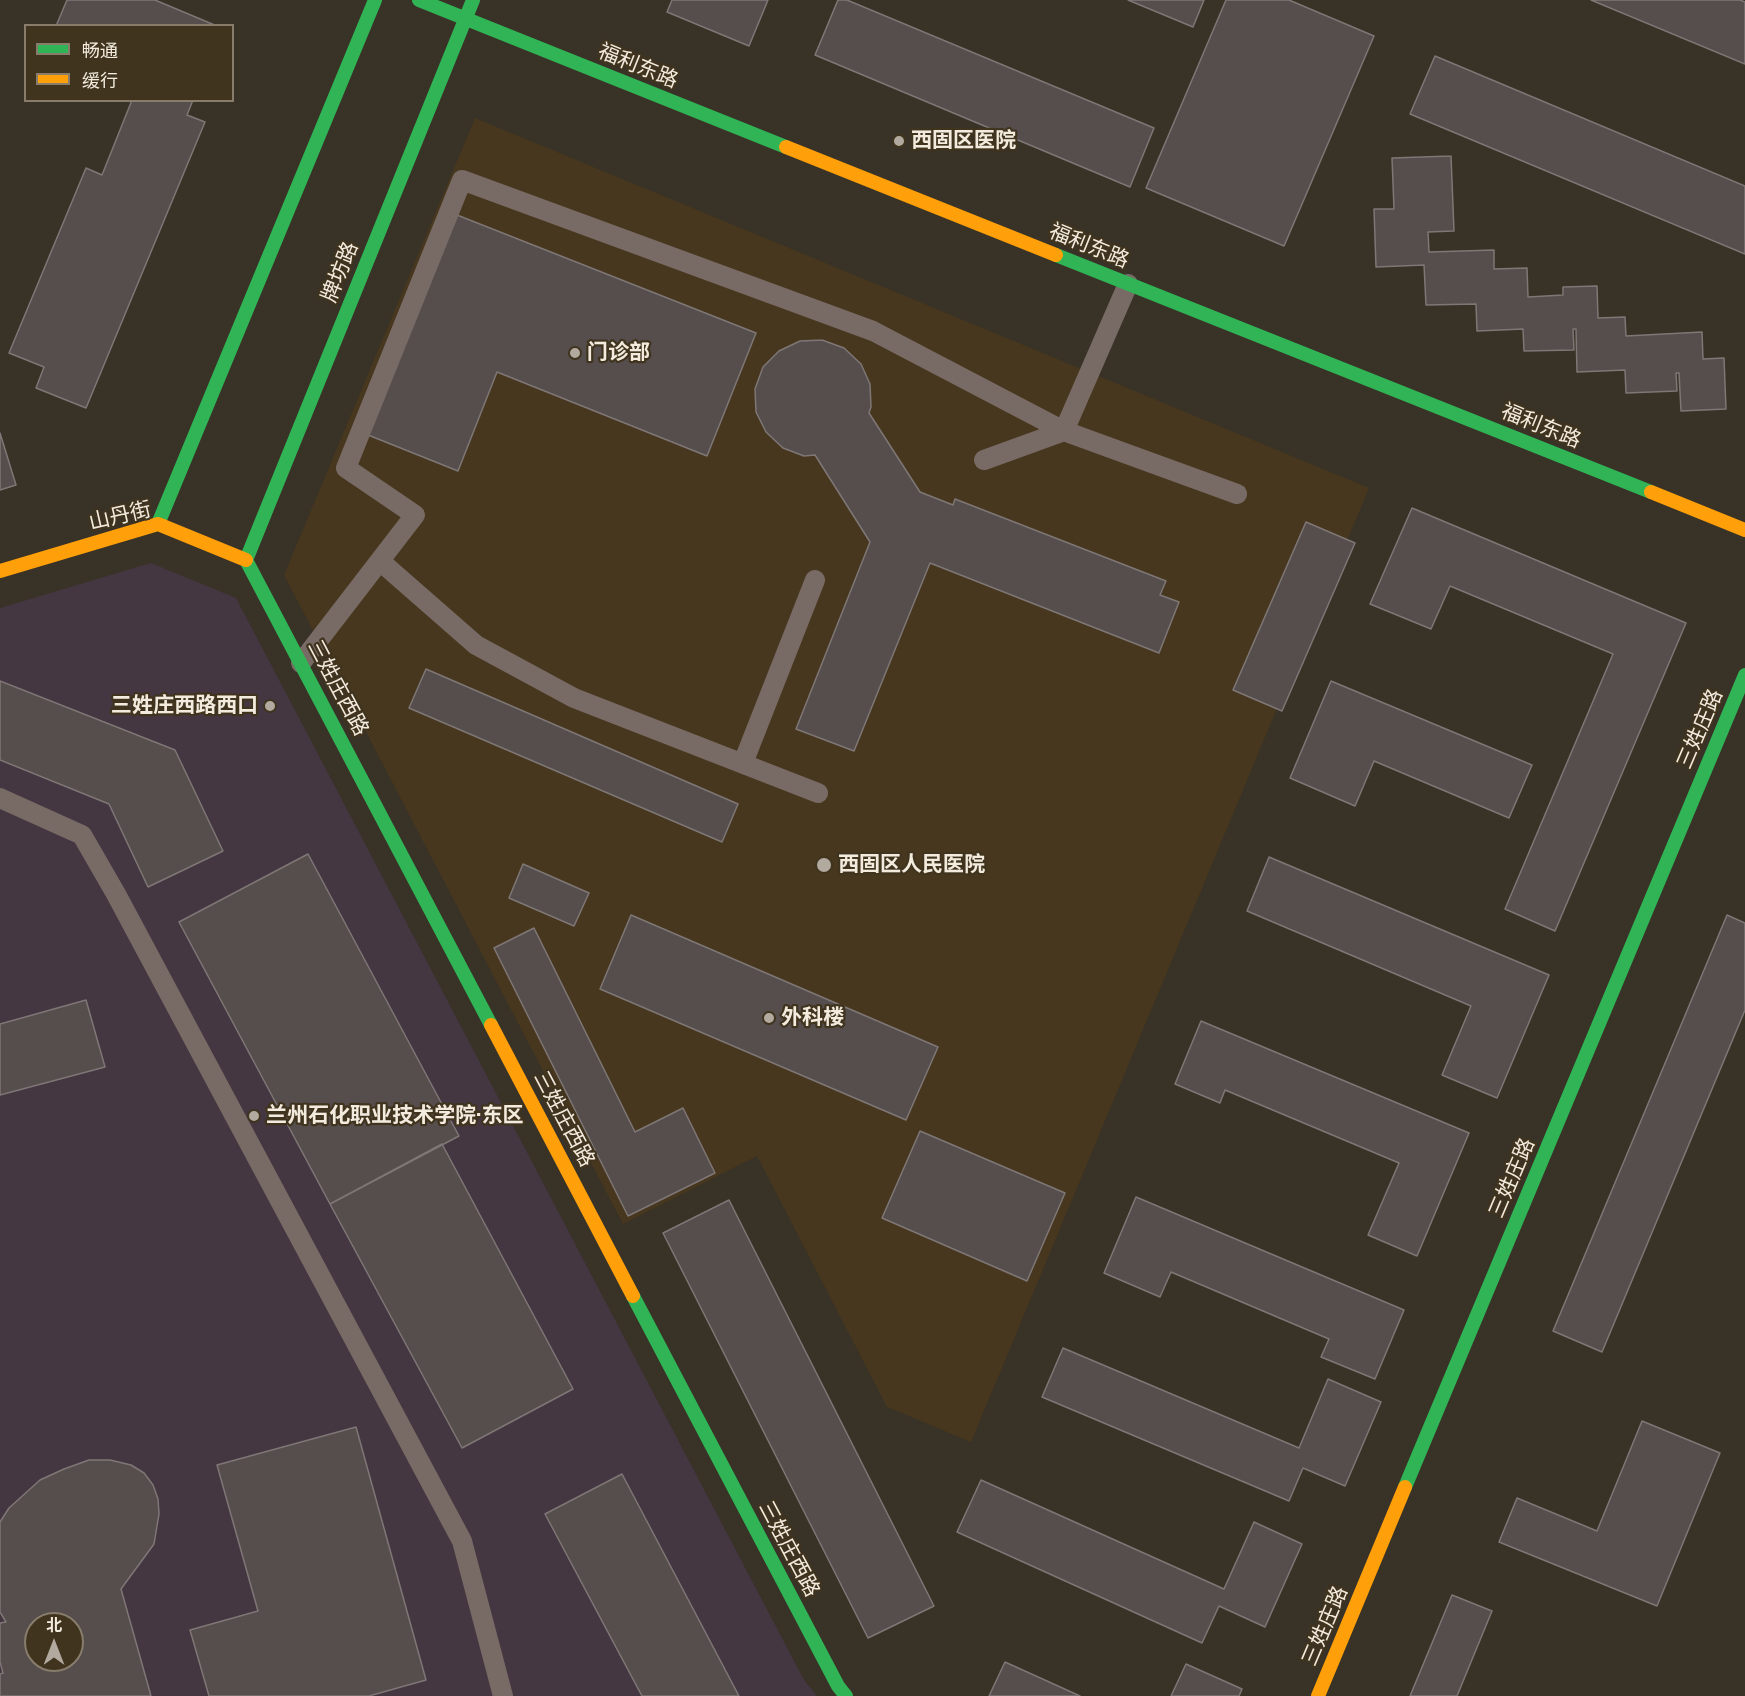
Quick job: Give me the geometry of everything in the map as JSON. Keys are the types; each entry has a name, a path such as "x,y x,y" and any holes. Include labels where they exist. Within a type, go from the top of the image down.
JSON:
{"street":[{"path":"158,524 375,0"},
{"name":"福利东路","path":"418,0 1745,530"},
{"name":"牌坊路","path":"246,560 474,0"},
{"name":"山丹街","path":"0,571 158,524 246,560"},
{"name":"三姓庄西路","path":"246,560 826,1665 846,1696"},
{"name":"三姓庄路","path":"1318,1696 1745,675"}],"lane":[{"path":"301,663 415,515 346,468 462,180 873,331 1064,431 1237,494"},
{"path":"984,460 1064,431 1128,284"},
{"path":"380,561 476,645 574,698 818,793"},
{"path":"743,763 815,580"},
{"path":"0,798 82,835 116,894 462,1541 503,1696"}],"shaded area":[{"name":"西固区人民医院","path":"475,118 1369,488 971,1442 887,1407 757,1156 623,1224 284,575"},
{"name":"兰州石化职业技术学院·东区","path":"151,563 236,598 804,1680 817,1696 0,1696 0,608"}],"building":[{"path":"67,0 155,0 212,24 57,24"},
{"path":"672,0 768,0 749,46 667,12"},
{"path":"838,0 847,0 1154,128 1130,187 815,55"},
{"path":"1128,0 1204,0 1193,27"},
{"path":"1226,0 1289,0 1374,36 1284,246 1146,188"},
{"path":"1591,0 1740,0 1745,2 1745,64"},
{"path":"1435,56 1745,186 1745,254 1410,114"},
{"path":"131,102 192,102 187,115 205,122 86,408 36,388 44,367 9,353 86,168 102,175"},
{"path":"1451,156 1454,231 1428,232 1429,252 1494,250 1494,269 1527,268 1528,297 1563,295 1563,287 1597,286 1598,318 1625,317 1626,336 1702,332 1703,359 1724,358 1726,409 1681,411 1679,373 1676,373 1677,391 1626,393 1625,370 1577,372 1576,329 1573,329 1574,350 1524,351 1523,329 1477,331 1476,304 1426,305 1424,265 1376,267 1374,209 1394,209 1392,158"},
{"name":"门诊部","path":"457,215 756,333 707,456 497,372 458,471 368,435"},
{"path":"822,340 844,348 861,364 870,384 869,413 920,492 953,505 955,499 1166,581 1160,595 1179,602 1159,653 930,563 854,751 796,729 870,542 815,455 804,456 783,448 766,432 756,412 755,389 763,367 779,351 800,341"},
{"path":"0,433 16,485 0,490"},
{"path":"1412,508 1686,623 1555,931 1505,909 1613,654 1450,586 1431,629 1370,604"},
{"path":"1306,522 1355,543 1282,711 1233,690"},
{"path":"426,669 738,804 722,842 409,708"},
{"path":"0,681 175,750 223,851 148,887 109,804 0,760"},
{"path":"1331,681 1532,765 1509,818 1374,761 1355,806 1290,778"},
{"path":"308,854 459,1136 330,1204 179,922"},
{"path":"1269,857 1549,975 1497,1098 1442,1075 1471,1006 1247,911"},
{"path":"523,864 589,893 574,926 509,898"},
{"name":"外科楼","path":"631,915 938,1047 906,1120 600,989"},
{"path":"1727,915 1745,923 1745,1010 1602,1352 1553,1331"},
{"path":"534,928 635,1132 683,1108 715,1173 628,1216 494,948"},
{"path":"86,1000 105,1067 0,1095 0,1024"},
{"path":"1201,1021 1469,1133 1417,1256 1368,1235 1399,1163 1225,1090 1220,1103 1175,1084"},
{"path":"920,1131 1065,1193 1027,1281 882,1218"},
{"path":"442,1144 573,1389 462,1448 330,1204"},
{"path":"1136,1197 1404,1310 1375,1379 1321,1357 1329,1339 1171,1272 1160,1297 1104,1273"},
{"path":"729,1200 934,1606 868,1638 663,1233"},
{"path":"1063,1348 1299,1448 1328,1379 1381,1402 1345,1486 1303,1468 1289,1501 1042,1397"},
{"path":"1642,1421 1720,1453 1657,1606 1499,1542 1517,1498 1597,1531"},
{"path":"356,1427 426,1680 369,1696 209,1696 190,1630 258,1611 217,1465"},
{"path":"89,1460 110,1460 131,1465 144,1473 153,1485 158,1499 159,1514 154,1544 121,1589 151,1696 0,1696 0,1674 3,1673 0,1662 0,1623 6,1622 0,1612 0,1522 9,1508 40,1480"},
{"path":"622,1474 739,1696 642,1696 545,1514"},
{"path":"981,1480 1224,1589 1254,1522 1302,1544 1265,1627 1219,1606 1202,1643 957,1532"},
{"path":"1452,1595 1492,1611 1457,1696 1410,1696"},
{"path":"1005,1662 1080,1696 989,1696"},
{"path":"1186,1664 1242,1689 1239,1696 1171,1696"}],"traffic: fast":[{"path":"158,524 375,0"},
{"path":"419,0 786,147"},
{"path":"246,560 473,0"},
{"path":"1056,255 1651,492"},
{"path":"246,560 491,1025"},
{"path":"1405,1487 1745,675"},
{"path":"633,1296 838,1686 846,1696"}],"traffic: slow":[{"path":"786,147 1056,255"},
{"path":"1651,492 1745,530"},
{"path":"0,571 158,524 246,560"},
{"path":"491,1025 633,1296"},
{"path":"1318,1696 1405,1487"}],"place":[{"name":"西固区医院","path":"899,141"},
{"name":"门诊部","path":"575,353"},
{"name":"三姓庄西路西口","path":"270,706"},
{"name":"西固区人民医院","path":"824,865"},
{"name":"外科楼","path":"769,1018"},
{"name":"兰州石化职业技术学院·东区","path":"254,1116"}]}
